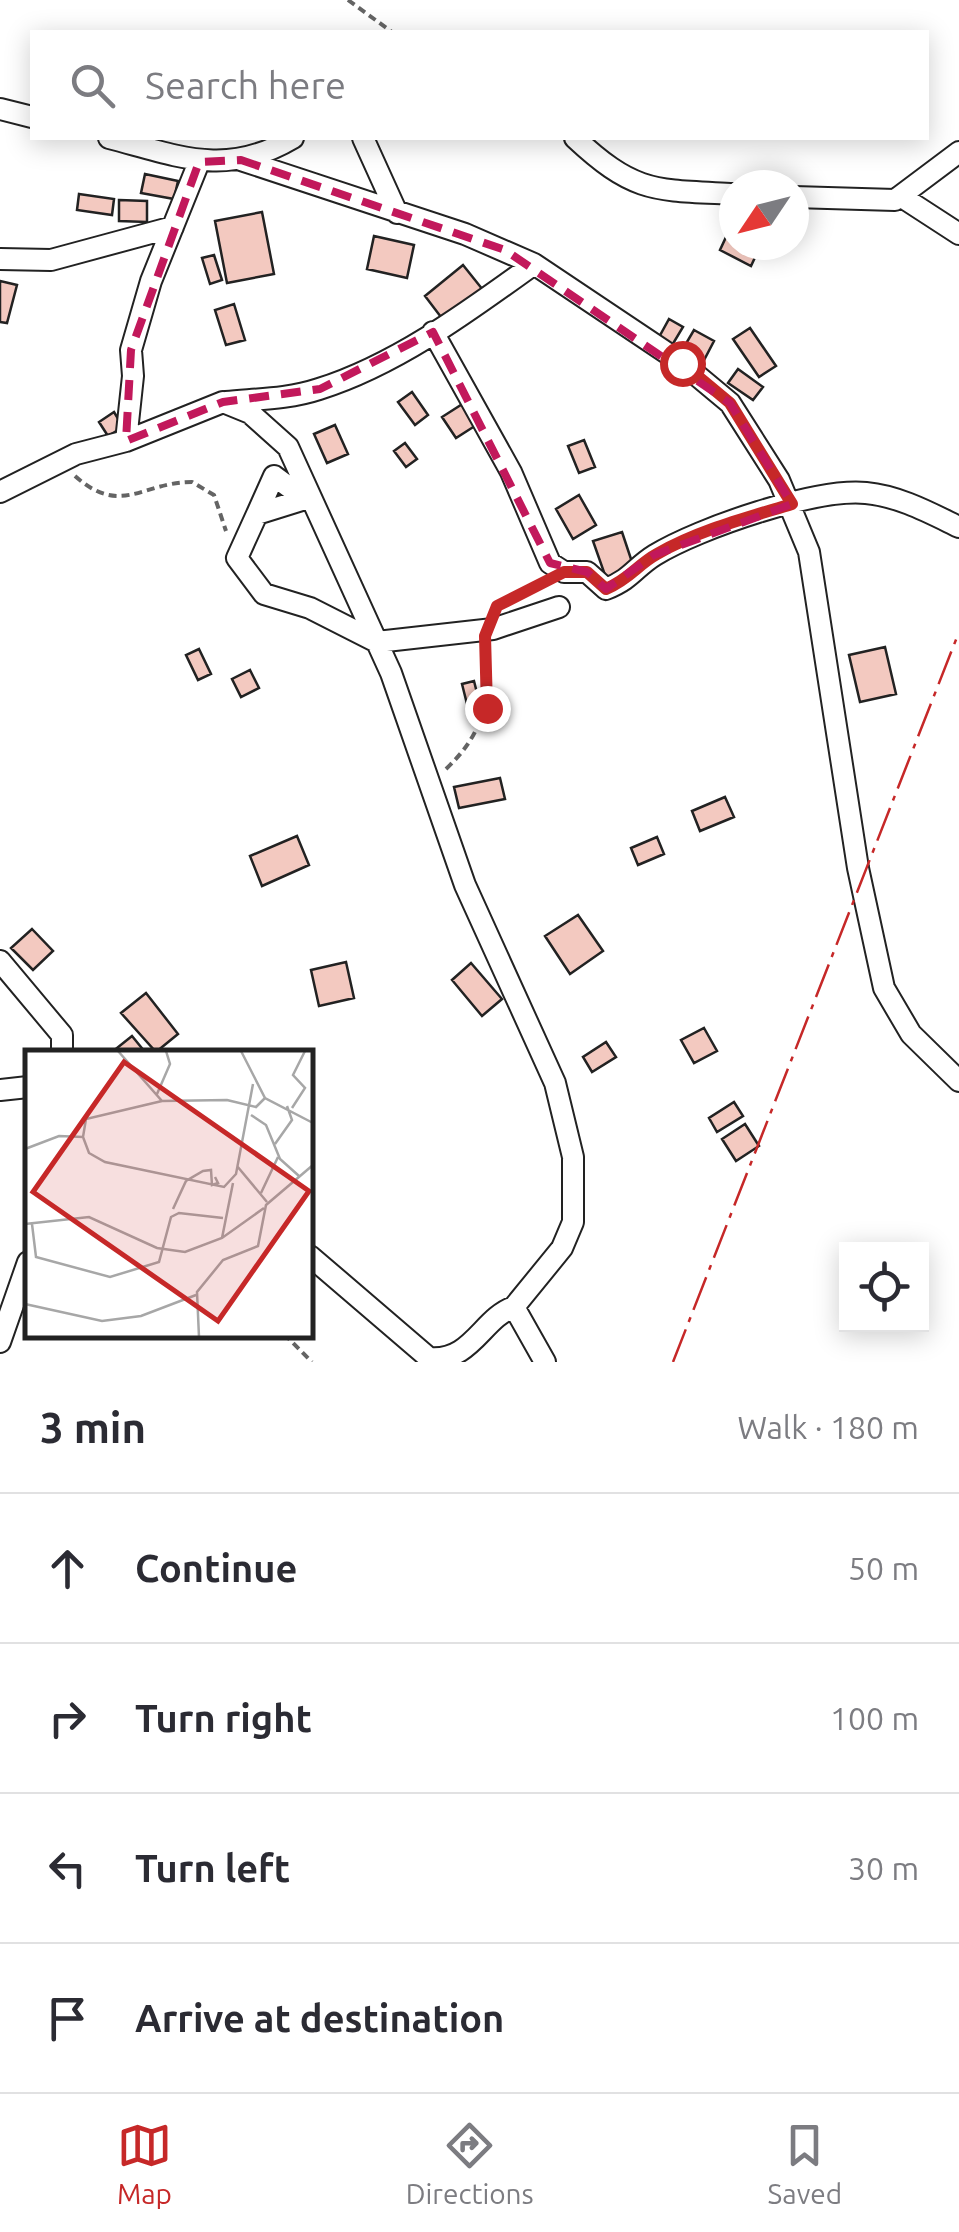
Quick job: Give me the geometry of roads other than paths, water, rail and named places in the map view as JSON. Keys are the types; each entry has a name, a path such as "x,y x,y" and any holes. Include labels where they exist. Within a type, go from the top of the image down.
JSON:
{"street":[{"path":"0,109 30,116"},
{"path":"117,140 200,162 241,160 288,140"},
{"path":"364,140 397,213"},
{"path":"577,140 610,169 636,185 719,193"},
{"path":"809,198 874,201 902,197 959,152"},
{"path":"241,160 465,234 534,264 708,382 730,403 792,504 809,552 858,868 884,988 911,1034 959,1082"},
{"path":"126,440 134,376 131,350 151,281 200,162"},
{"path":"902,197 959,234"},
{"path":"0,259 51,260 173,227"},
{"path":"0,492 76,454 126,440 223,402 320,389 433,332 534,264"},
{"path":"433,332 511,472 550,563 564,572 587,572 606,589 632,578 654,555 685,541 817,496 869,493 922,509 959,527"},
{"path":"223,402 250,413 288,447 377,642 465,885 555,1083 573,1157 575,1200 566,1240 514,1307 504,1312 470,1349 438,1361 410,1345 312,1258"},
{"path":"256,514 238,558 264,594 310,608 377,642 492,628 559,607"},
{"path":"0,961 62,1044"},
{"path":"0,1090 25,1086"},
{"path":"0,1342 25,1271"},
{"path":"514,1307 545,1362"}]}
